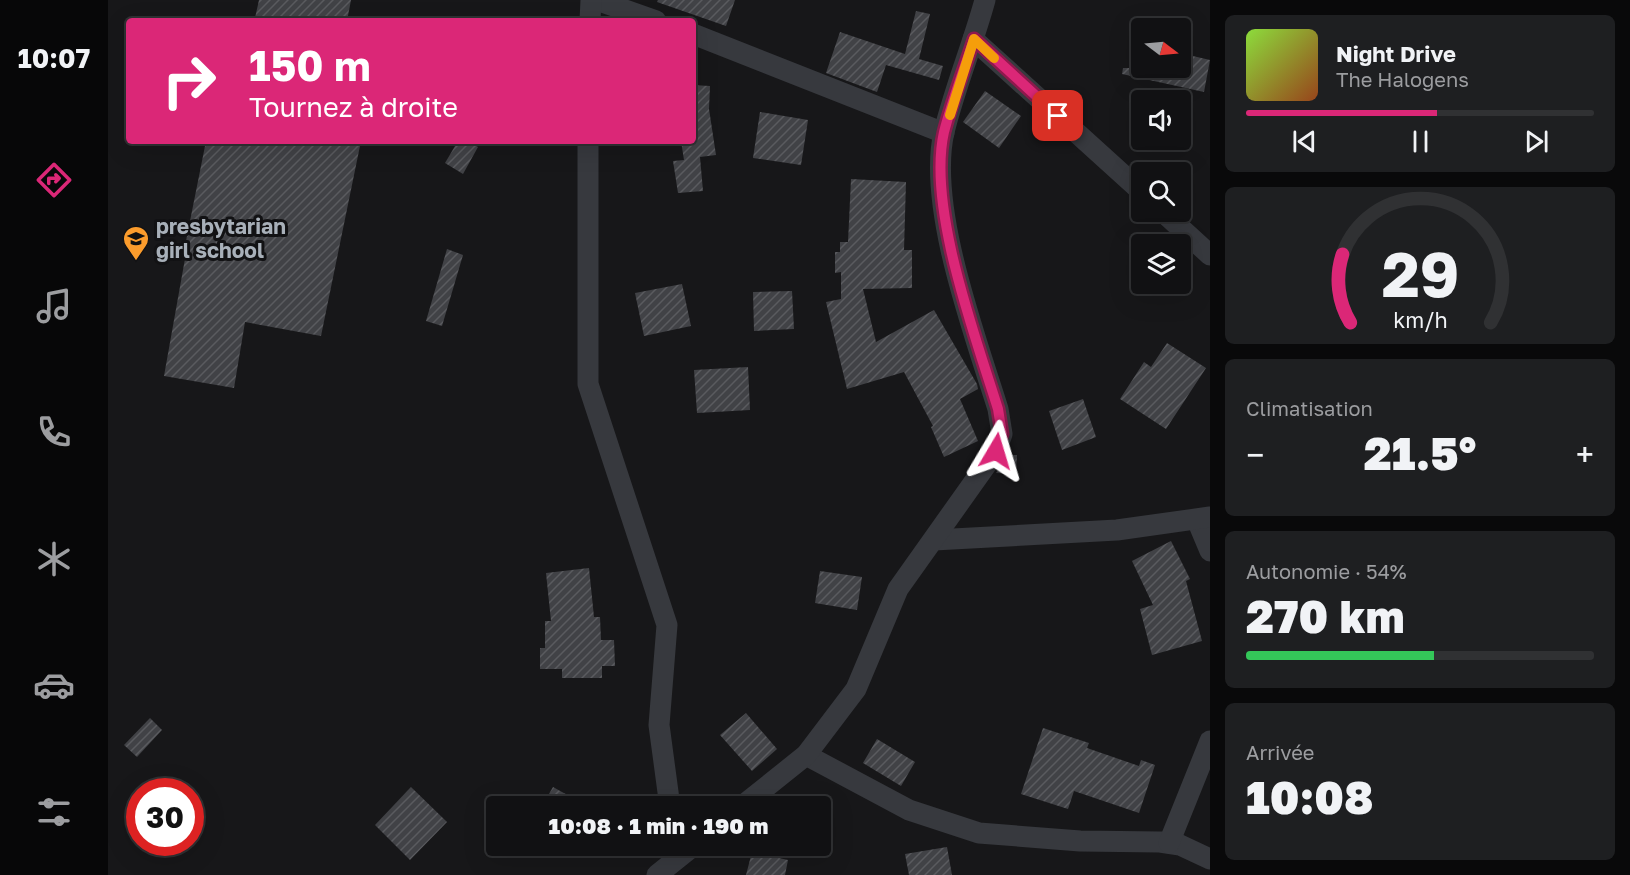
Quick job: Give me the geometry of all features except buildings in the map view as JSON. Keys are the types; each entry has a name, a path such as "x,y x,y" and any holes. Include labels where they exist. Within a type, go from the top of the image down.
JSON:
{"street":[{"path":"590,18 591,0"},
{"path":"597,0 648,18"},
{"path":"755,796 806,755 856,689 898,589 996,451 1002,434 998,409 951,252 942,179 944,133 985,0"},
{"path":"696,35 944,133"},
{"path":"974,39 1131,182"},
{"path":"588,144 588,384 667,625 659,726 669,796"},
{"path":"1174,222 1210,255"},
{"path":"934,540 1117,530 1204,519 1210,551"},
{"path":"1169,843 1210,741"},
{"path":"806,755 909,810 979,833 1080,841 1169,843 1180,845 1210,859"},
{"path":"658,874 664,856"},
{"path":"658,874 680,856"}],"slow traffic":[{"path":"950,115 974,39 994,58"}],"place":[{"name":"presbytarian girl school","path":"136,262"}],"route":[{"path":"996,451 1002,434 998,409 951,252 942,179 944,133 974,39 1058,116"}]}
